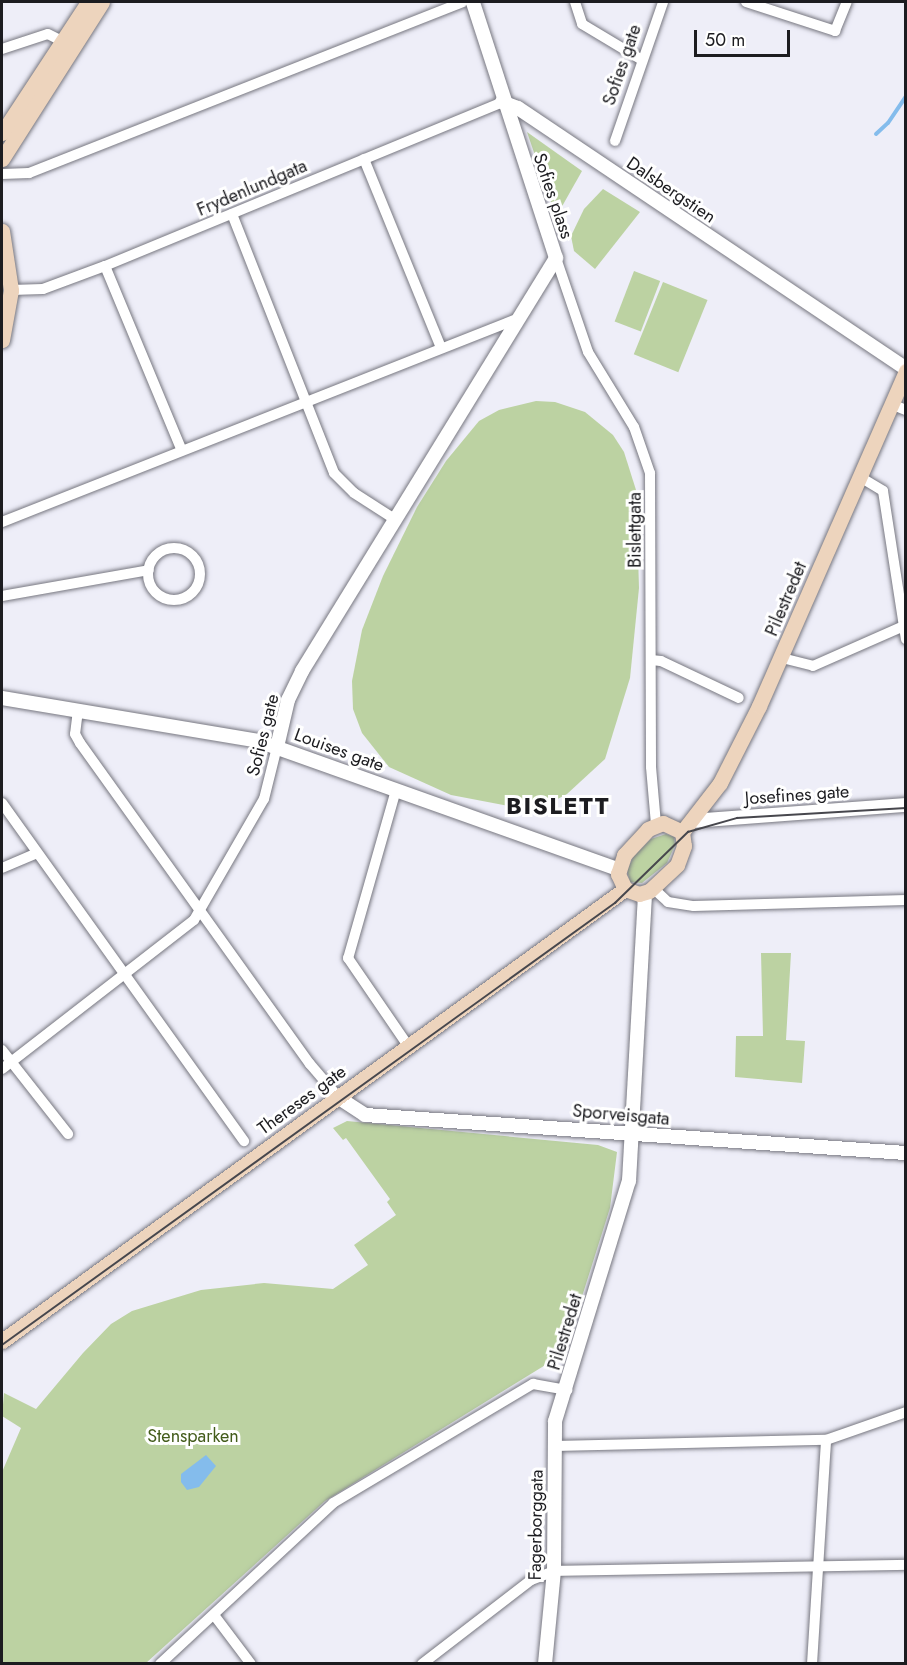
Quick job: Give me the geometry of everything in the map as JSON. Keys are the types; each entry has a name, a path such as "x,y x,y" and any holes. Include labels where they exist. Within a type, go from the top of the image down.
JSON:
{"main road":[{"path":"2,159 88,2"},
{"path":"2,133 66,44 102,2"},
{"path":"2,231 11,290 2,340"},
{"name":"Pilestredet","path":"687,827 720,783 782,658 906,370"},
{"path":"670,824 687,827 684,846 677,865 650,891 625,889 618,879 618,869 630,848 656,825 670,824"},
{"name":"Thereses gate","path":"2,1341 625,889"}],"street":[{"path":"2,174 29,173 463,2"},
{"path":"473,2 502,102"},
{"path":"575,2 582,24 642,60"},
{"name":"Sofies gate","path":"615,141 663,2"},
{"path":"746,2 835,31 848,2"},
{"path":"2,49 48,34 66,44"},
{"name":"Frydenlundgata","path":"11,290 38,291 105,266 502,102"},
{"name":"Sofies plass","path":"502,102 555,258 514,320"},
{"name":"Dalsbergstien","path":"502,102 518,108 906,370"},
{"path":"364,159 441,348"},
{"path":"232,214 303,402 334,473 354,494 396,520"},
{"name":"Bislettgata","path":"555,258 588,352 634,427 647,458 652,488 651,767 656,825"},
{"path":"105,266 181,449"},
{"path":"2,522 181,449 514,320"},
{"name":"Sofies gate","path":"6,1065 187,927 201,909 264,799 296,681 396,520 514,320"},
{"path":"891,404 906,410"},
{"path":"860,477 883,491 906,639"},
{"path":"173,549 192,556 200,574 192,593 170,600 156,592 149,570 155,558 173,549"},
{"path":"2,596 149,570"},
{"path":"782,658 813,666 904,626"},
{"path":"651,660 661,660 739,698"},
{"name":"Louises gate","path":"2,698 241,737 277,747 618,869"},
{"path":"78,710 75,734 80,743 339,1098"},
{"path":"396,790 348,958 409,1047"},
{"path":"2,803 36,854 244,1141"},
{"name":"Josefines gate","path":"687,827 906,805"},
{"path":"2,868 36,854"},
{"path":"650,891 668,902 694,906 906,900"},
{"name":"Pilestredet","path":"160,1664 333,1503 534,1384 567,1390 624,1206 632,1134 650,891"},
{"path":"2,1050 6,1065 68,1134"},
{"name":"Sporveisgata","path":"339,1098 365,1115 906,1153"},
{"name":"Fagerborggata","path":"545,1664 554,1571 555,1421 567,1390"},
{"path":"555,1446 826,1440 906,1412"},
{"path":"812,1664 826,1440"},
{"path":"422,1664 531,1580 554,1571 906,1565"},
{"path":"214,1615 251,1664"}],"green space":[{"path":"527,132 582,171 556,217"},
{"path":"603,189 640,212 595,269 574,251 571,236 584,209"},
{"path":"634,271 660,281 641,331 615,321"},
{"path":"663,282 708,300 678,372 634,354"},
{"path":"536,401 555,402 585,412 613,435 624,452 636,490 639,588 630,678 605,759 567,794 552,802 519,808 451,795 389,767 362,733 353,709 352,681 362,630 383,576 417,507 446,461 479,421 499,410"},
{"path":"666,834 674,837 675,845 667,863 642,883 630,882 627,870 634,856 651,839"},
{"path":"761,953 791,953 786,1040 805,1041 802,1083 735,1077 736,1036 763,1036"},
{"name":"Stensparken","path":"347,1121 598,1145 617,1152 610,1208 567,1344 547,1364 325,1501 146,1663 2,1663 2,1472 21,1428 2,1416 4,1393 36,1409 83,1353 111,1324 132,1311 201,1290 264,1283 333,1289 368,1265 354,1245 396,1215 387,1202 390,1199 346,1138 343,1140 333,1128"}],"water":[{"path":"206,1455 216,1466 199,1487 187,1490 181,1482 181,1474"}],"waterway":[{"path":"876,134 888,123 906,96"}],"tram line":[{"path":"2,1345 615,903 688,832 737,818 906,808"}],"district":[{"name":"BISLETT","path":"558,806"}]}
